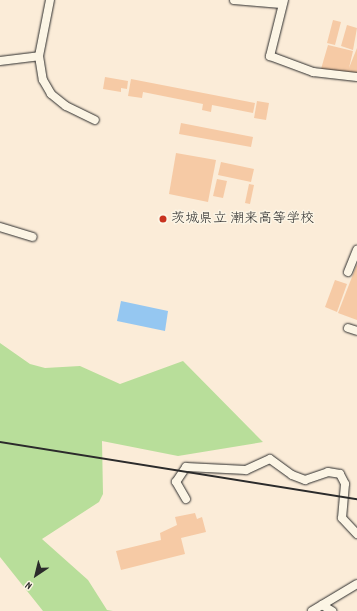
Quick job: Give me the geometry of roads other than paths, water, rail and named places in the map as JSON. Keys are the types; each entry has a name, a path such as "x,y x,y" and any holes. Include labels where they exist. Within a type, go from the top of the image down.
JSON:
{"street":[{"path":"50,0 39,56 43,80 51,94 66,106 95,120"},
{"path":"234,0 283,2 270,56 313,72 357,77"},
{"path":"0,61 39,56"},
{"path":"0,227 32,237"},
{"path":"348,272 357,250"},
{"path":"348,328 357,331"},
{"path":"186,499 176,482 186,467 246,470 270,459 292,476 305,480 328,472 340,474 345,484 342,518 357,534"},
{"path":"312,611 357,584"},
{"path":"322,605 332,611"}],"water":[{"path":"121,301 168,311 165,331 117,321"}],"railway":[{"path":"0,442 357,499"}],"place":[{"name":"茨城県立 潮来高等学校","path":"163,219"}]}
